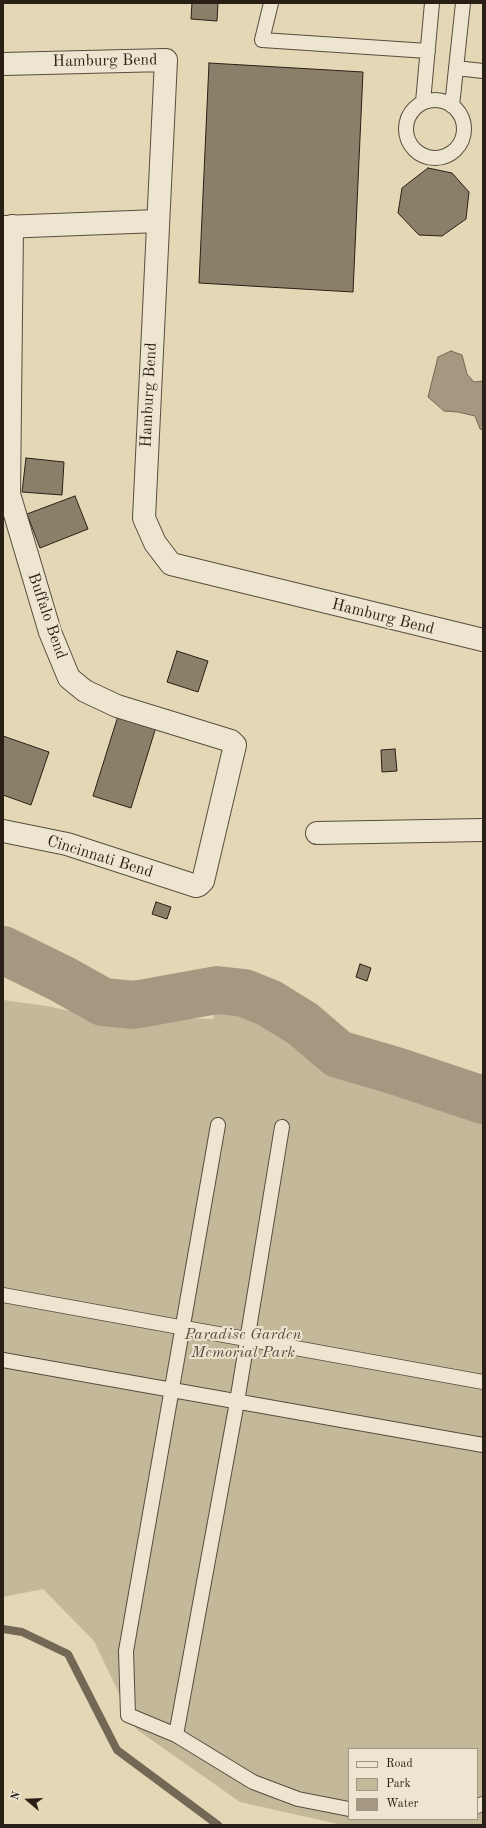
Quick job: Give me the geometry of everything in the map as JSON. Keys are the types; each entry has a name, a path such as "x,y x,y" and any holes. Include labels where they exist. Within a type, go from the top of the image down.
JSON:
{"street":[{"name":"Hamburg Bend","path":"3,64 166,60 144,518 155,543 171,564 483,640"},
{"path":"7,227 158,221"},
{"name":"Buffalo Bend","path":"7,227 9,494 50,632 69,678 85,691 117,706 231,741 235,745 203,881 196,886"},
{"path":"317,833 483,830"},
{"name":"Cincinnati Bend","path":"3,831 66,844 196,886"}],"lane":[{"path":"271,3 262,40 428,51"},
{"path":"423,102 432,3"},
{"path":"452,106 463,3"},
{"path":"456,68 483,71"},
{"path":"439,100 452,106 459,114 463,123 463,133 460,142 454,150 446,156 436,158 426,157 417,152 411,145 406,135 406,125 409,116 415,107 423,102 439,100"},
{"path":"218,1125 126,1651 128,1715 176,1735 253,1782 298,1799 348,1809"},
{"path":"176,1735 237,1402 282,1128"},
{"path":"3,1294 483,1382"},
{"path":"3,1360 483,1445"}],"green space":[{"name":"Paradise Garden Memorial Park","path":"217,990 244,993 269,1003 303,1024 338,1054 396,1071 483,1100 483,1825 343,1825 240,1802 136,1729 94,1641 43,1589 3,1597 3,1000 47,1006 130,1024 182,1018 213,1019"}],"water":[{"path":"451,351 462,355 467,374 474,382 483,381 483,430 480,429 475,416 458,412 444,411 428,397 438,357"}],"building":[{"path":"192,3 218,3 217,21 191,19"},
{"path":"209,63 363,72 353,292 199,283"},
{"path":"428,168 452,173 469,192 466,219 442,236 419,235 398,213 402,188"},
{"path":"26,458 64,462 62,495 22,492"},
{"path":"75,496 88,529 40,548 27,514"},
{"path":"177,651 208,661 198,692 167,682"},
{"path":"118,716 156,727 131,808 93,796"},
{"path":"3,736 49,752 31,805 3,795"},
{"path":"395,749 397,771 382,772 381,750"},
{"path":"156,902 171,907 167,919 152,914"},
{"path":"360,964 371,968 367,981 356,977"}],"waterway":[{"path":"3,950 62,979 103,1002 134,1005 217,990 244,993 269,1003 303,1024 338,1054 396,1071 483,1100"},
{"path":"3,1629 22,1632 68,1654 117,1750 218,1825"}]}
